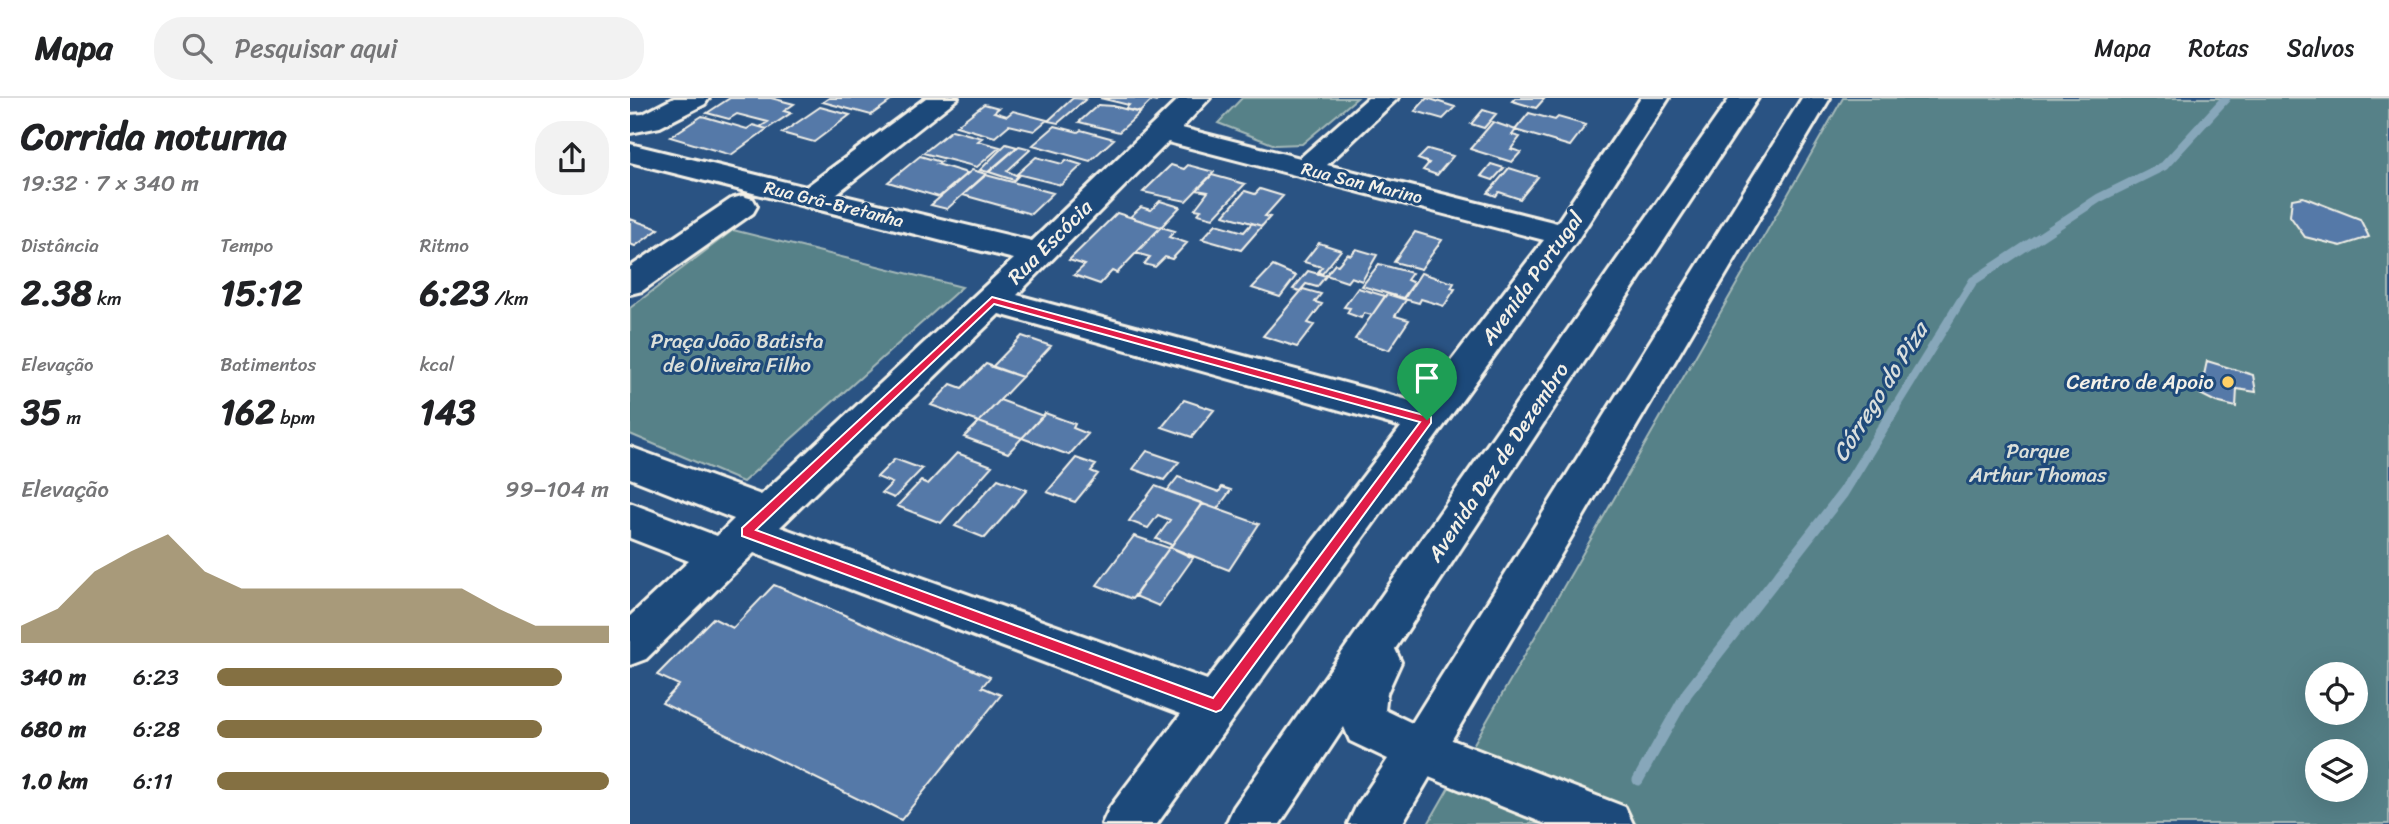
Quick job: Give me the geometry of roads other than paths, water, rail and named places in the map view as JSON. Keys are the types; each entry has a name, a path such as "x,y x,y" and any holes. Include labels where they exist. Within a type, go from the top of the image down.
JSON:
{"main road":[{"path":"630,124 650,121 695,98"},
{"path":"811,198 944,98"},
{"name":"Rua Escócia","path":"630,645 992,300 1196,98"},
{"path":"1306,168 1384,98"},
{"name":"Avenida Portugal","path":"1127,824 1564,235 1655,98"},
{"name":"Avenida Dez de Dezembro","path":"1251,824 1744,98"},
{"path":"1373,824 1421,751 1816,98"},
{"name":"Rua San Marino","path":"1160,131 1564,235"},
{"name":"Rua Grã-Bretanha","path":"630,153 811,198 1028,265"},
{"name":"Rua Grã-Bretanha","path":"630,177 742,206 1028,265"},
{"path":"630,283 742,206"},
{"path":"992,300 1427,420"},
{"path":"630,462 744,534 1216,705"},
{"path":"630,520 744,534"},
{"path":"1415,584 1361,704 1366,725 1421,751 1608,824"}],"waterway":[{"name":"Córrego do Piza","path":"1894,409 1973,281 2099,198 2164,166 2226,98"},
{"name":"Córrego do Piza","path":"1638,780 1687,693 1843,493 1895,408"}],"place":[{"name":"Centro de Apoio","path":"2228,382"}],"park label":[{"name":"Praça João Batista de Oliveira Filho","path":"737,353"},
{"name":"Parque Arthur Thomas","path":"2038,463"}]}
